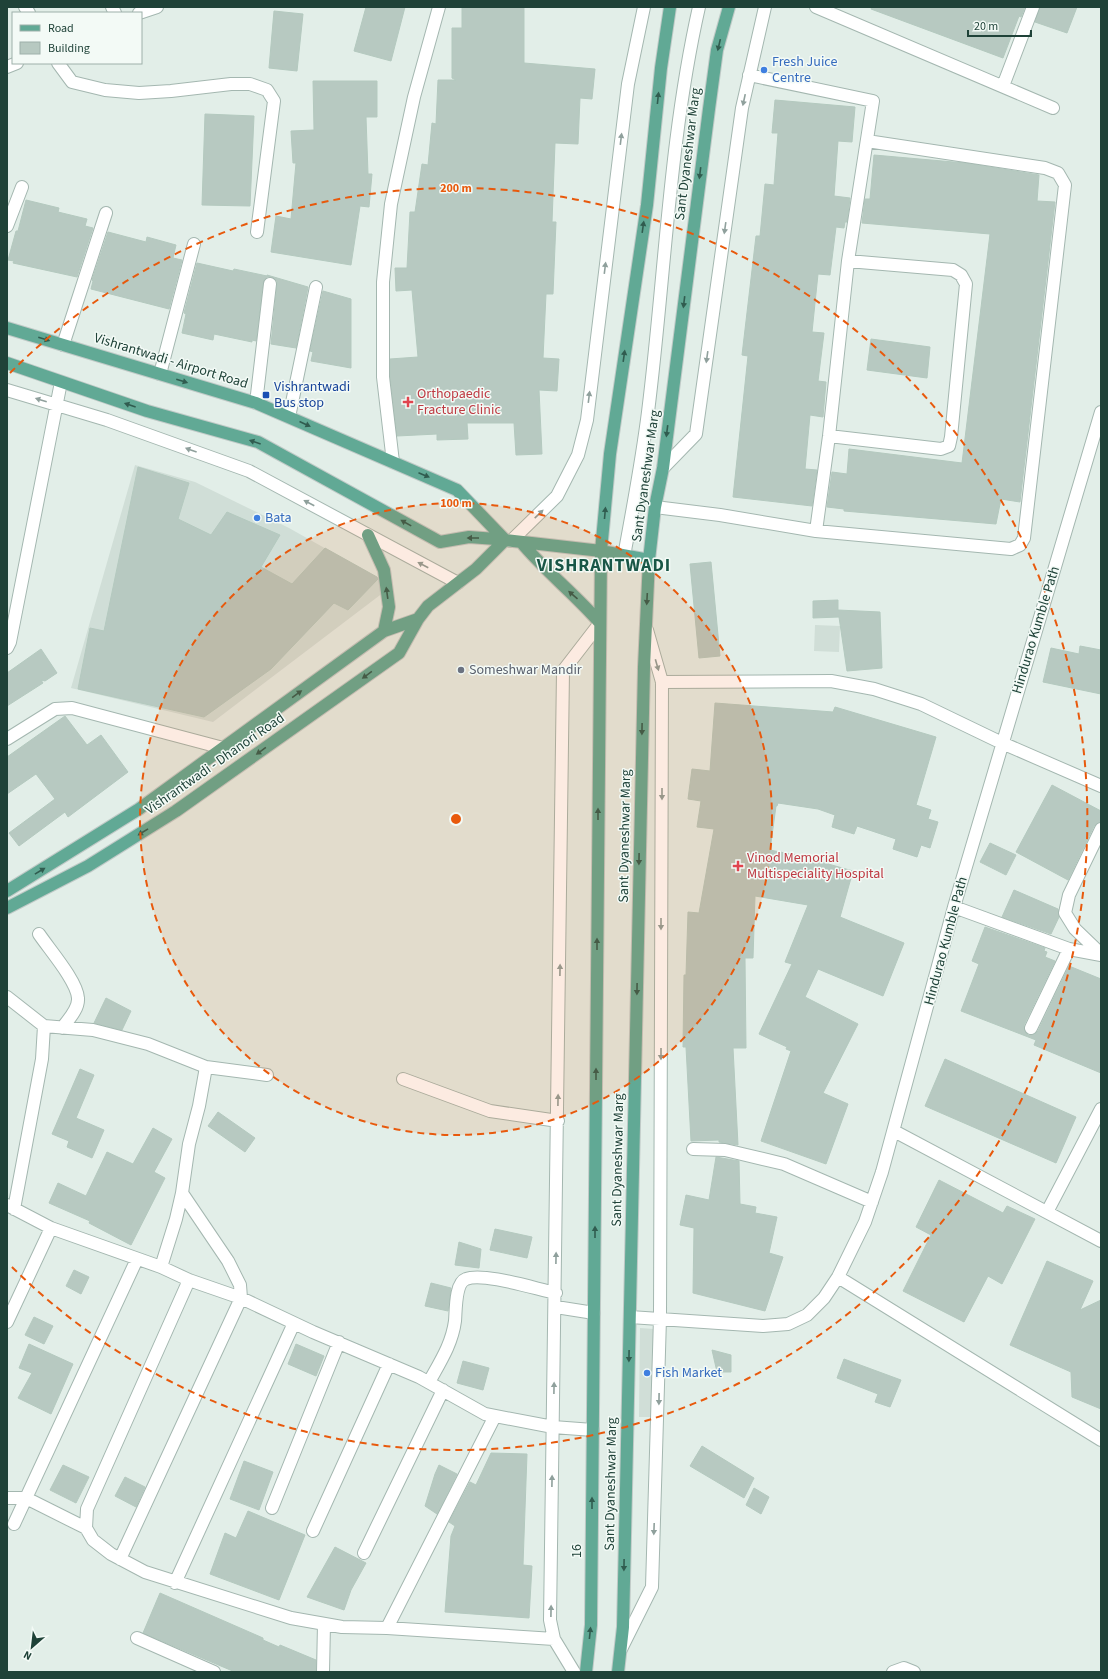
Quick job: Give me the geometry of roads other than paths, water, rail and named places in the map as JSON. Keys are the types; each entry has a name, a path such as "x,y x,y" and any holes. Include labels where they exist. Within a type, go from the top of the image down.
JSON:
{"main road":[{"name":"Sant Dyaneshwar Marg","path":"593,1430 601,551 610,454 647,205 661,68 670,7"},
{"name":"Sant Dyaneshwar Marg","path":"618,1672 623,1627 643,675 650,560 655,507 663,468 708,109 717,50 729,7"},
{"name":"Vishrantwadi - Airport Road","path":"7,328 256,403 457,490 512,541 584,604 600,623"},
{"path":"7,364 147,411 258,442 440,542 468,537 601,551 650,560"},
{"path":"368,536 384,570 389,607 384,631"},
{"name":"Vishrantwadi - Dhanori Road","path":"7,908 88,866 176,812 399,653 428,606 512,541"},
{"name":"Vishrantwadi - Dhanori Road","path":"7,891 139,809 384,631 418,620"},
{"name":"16","path":"586,1672 591,1625 593,1430"}],"street":[{"path":"142,12 157,7"},
{"path":"393,462 383,378 383,282 391,204 414,97 439,7"},
{"path":"512,541 558,496 578,455 586,420 628,84 644,7"},
{"path":"624,556 640,470 648,412 682,93 699,7"},
{"path":"663,468 696,434 742,108 764,7"},
{"path":"816,7 1053,108"},
{"path":"1003,86 1033,7"},
{"path":"59,64 72,82 105,90 139,93 231,84 250,84 267,90 274,101 258,232"},
{"path":"749,75 873,101 848,261 829,436 816,530"},
{"path":"655,507 720,515 816,530 1012,549 1020,546 1024,538 1065,185 1058,173 1045,168 867,141"},
{"path":"7,226 22,187"},
{"path":"63,345 106,213"},
{"path":"160,374 194,244"},
{"path":"829,436 941,449 949,446 951,437 966,284 961,275 953,270 848,261"},
{"path":"256,403 270,284"},
{"path":"289,417 316,287"},
{"path":"7,648 10,642 61,382"},
{"path":"7,390 107,420 249,471 458,583"},
{"name":"Hindurao Kumble Path","path":"630,1317 763,1326 788,1324 807,1315 824,1298 838,1277 865,1222 894,1131 954,907 1101,412"},
{"path":"574,1672 554,1639 550,1620 556,1307 563,671 600,623"},
{"path":"620,1651 652,1587 660,1318 662,682 646,627"},
{"path":"662,682 831,681 874,689 921,704 1002,743 1101,786"},
{"path":"7,739 55,709 72,708 223,748"},
{"path":"1101,829 1069,895 1065,913 1075,929 1101,955"},
{"path":"954,907 1069,949 1101,955"},
{"path":"39,934 75,985 79,999 76,1009 62,1028"},
{"path":"1031,1028 1069,949"},
{"path":"7,997 44,1026 93,1030 148,1044 206,1067 267,1074"},
{"path":"44,1026 42,1059 10,1207 51,1228 161,1267 189,1280 241,1298 294,1323 429,1382 485,1414 553,1427 593,1430"},
{"path":"161,1267 176,1219 182,1193 189,1144 199,1106 206,1067"},
{"path":"403,1079 490,1111 558,1121"},
{"path":"1047,1212 1101,1109"},
{"path":"894,1131 1101,1241"},
{"path":"693,1149 725,1150 784,1164 872,1202"},
{"path":"120,1559 241,1298 240,1285 228,1261 182,1193"},
{"path":"7,1322 51,1228"},
{"path":"14,1524 137,1259"},
{"path":"429,1382 446,1351 453,1333 459,1285 465,1279 479,1276 556,1293"},
{"path":"838,1277 1101,1440"},
{"path":"86,1528 87,1509 189,1280"},
{"path":"556,1307 594,1313"},
{"path":"175,1583 294,1323"},
{"path":"272,1508 339,1342"},
{"path":"313,1531 389,1364"},
{"path":"364,1553 443,1390"},
{"path":"388,1628 495,1416"},
{"path":"7,1498 26,1498 86,1528 93,1540 120,1559 145,1572 175,1583 291,1618 324,1624 554,1639"},
{"path":"323,1672 324,1624"},
{"path":"137,1638 214,1672"},
{"path":"893,1672 904,1668 914,1672"}],"place":[{"name":"Fresh Juice Centre","path":"764,70"},
{"name":"Vishrantwadi Bus stop","path":"266,395"},
{"name":"Orthopaedic Fracture Clinic","path":"408,402"},
{"name":"Bata","path":"257,518"},
{"name":"Someshwar Mandir","path":"461,670"},
{"name":"Vinod Memorial Multispeciality Hospital","path":"738,866"},
{"name":"Fish Market","path":"647,1373"}],"district":[{"name":"VISHRANTWADI","path":"604,565"}]}
